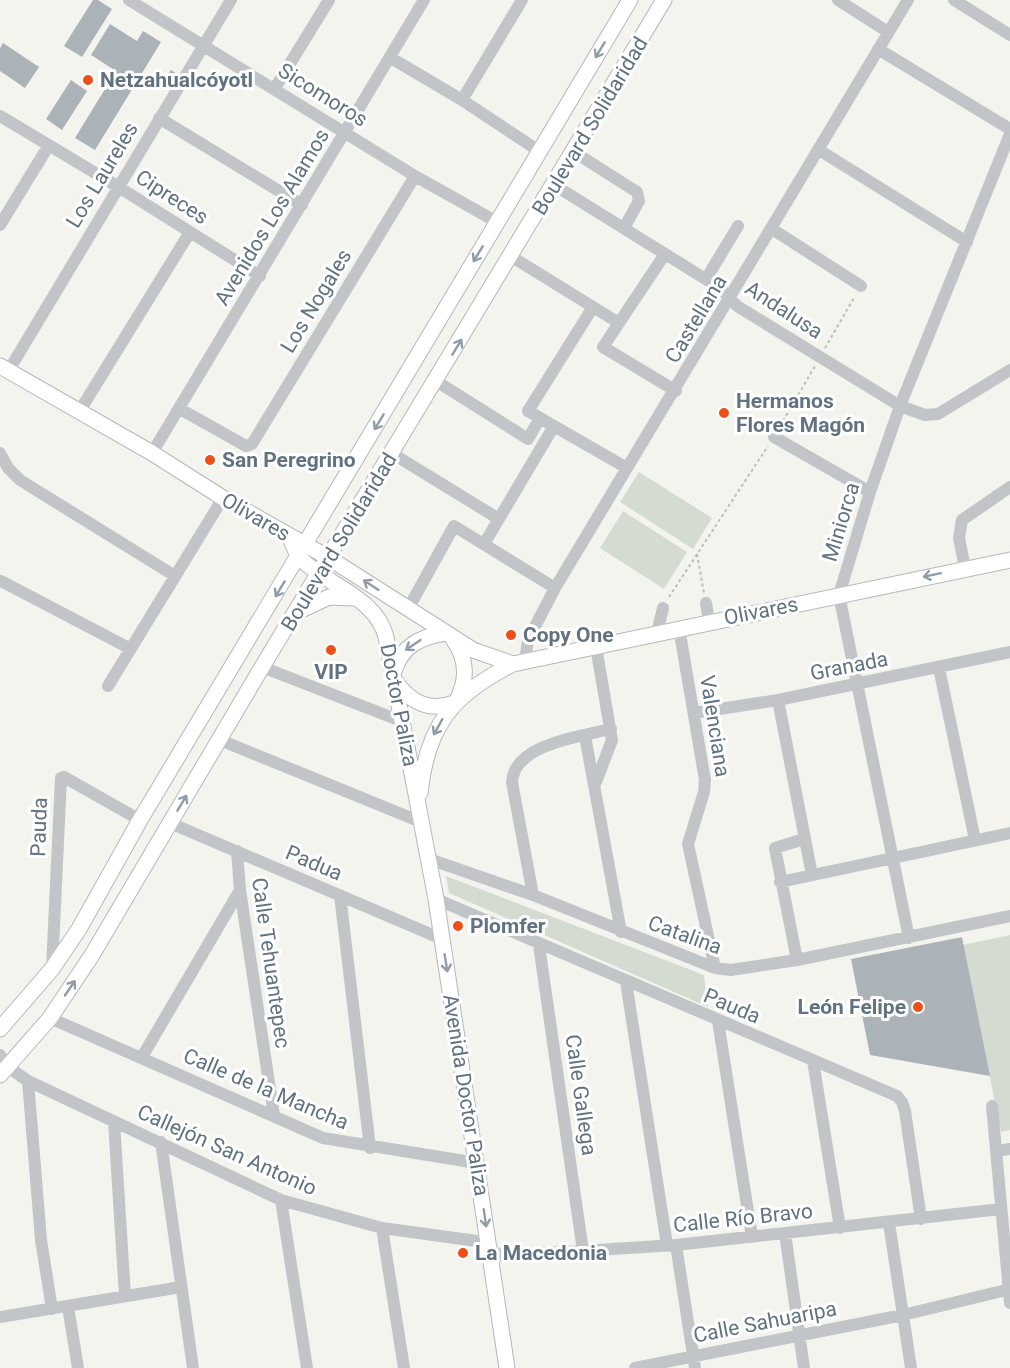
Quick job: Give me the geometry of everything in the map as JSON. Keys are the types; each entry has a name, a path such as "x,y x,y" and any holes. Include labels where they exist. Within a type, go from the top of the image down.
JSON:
{"main road":[{"name":"Boulevard Solidaridad","path":"0,1029 52,969 79,929 140,820 303,551 630,0"},
{"name":"Boulevard Solidaridad","path":"3,1066 50,1018 92,955 262,667 393,454 664,0"},
{"name":"Olivares","path":"4,368 152,453 290,538 303,551 329,558 485,656 519,663"},
{"name":"Doctor Paliza","path":"303,551 320,573 368,607 382,625 395,677 420,817"},
{"name":"Olivares","path":"420,817 427,749 438,725 456,700 483,680 519,663 709,621 1010,560"},
{"path":"297,613 329,597 356,599"},
{"path":"449,635 460,651 465,670 456,700 438,706 420,704 410,699 395,677 399,658 409,646 427,637 449,635"},
{"name":"Avenida Doctor Paliza","path":"420,817 436,899 507,1368"},
{"path":"0,1005 17,1008"}],"street":[{"name":"Sicomoros","path":"129,0 415,176 497,222"},
{"name":"Los Laureles","path":"4,368 231,0"},
{"path":"275,88 328,0"},
{"name":"Avenidos Los Alamos","path":"152,453 180,410 424,0"},
{"path":"462,100 522,0"},
{"path":"838,0 888,32"},
{"name":"Castellana","path":"519,663 528,640 555,588 676,391 908,0"},
{"path":"954,0 1010,35"},
{"path":"878,49 1010,129"},
{"path":"390,58 462,100 539,151"},
{"name":"Cipreces","path":"0,116 260,276"},
{"path":"159,118 302,205"},
{"name":"Miniorca","path":"909,938 838,595 900,406 1010,134"},
{"path":"2,216 49,145"},
{"path":"819,150 967,242"},
{"path":"574,152 637,192 639,201 624,228"},
{"name":"Los Nogales","path":"180,410 249,446 415,176"},
{"name":"Andalusa","path":"554,185 706,279 720,288 730,300 900,406 925,416 938,414 1010,370"},
{"path":"706,279 738,226"},
{"path":"772,229 861,286"},
{"path":"79,412 190,232"},
{"path":"665,254 603,347 676,391"},
{"path":"512,256 619,323"},
{"path":"592,307 528,411 627,468"},
{"path":"436,381 528,439 540,418"},
{"path":"484,543 554,426"},
{"path":"774,437 870,492"},
{"path":"0,453 8,468 20,480 175,576"},
{"path":"393,454 499,519"},
{"path":"964,568 959,538 962,520 1010,487"},
{"path":"108,686 129,648 223,498"},
{"path":"408,609 454,526 555,588"},
{"path":"1,581 129,648"},
{"path":"706,603 709,621"},
{"path":"657,633 663,608"},
{"name":"Valenciana","path":"679,628 705,780 704,792 688,844 715,968"},
{"path":"595,786 611,745 611,729 596,647"},
{"name":"Granada","path":"694,713 778,700 1010,652"},
{"path":"262,667 402,721"},
{"path":"939,668 975,840"},
{"path":"778,700 812,875"},
{"path":"533,895 512,782 514,771 531,752 611,729"},
{"path":"585,736 621,932"},
{"path":"220,740 420,817"},
{"name":"Pauda","path":"52,969 61,778 64,777 140,820"},
{"name":"Padua","path":"170,823 442,939"},
{"path":"780,882 1010,833"},
{"path":"797,960 775,848 804,839"},
{"name":"Calle Tehuantepec","path":"237,851 240,890 274,1116"},
{"name":"Catalina","path":"429,859 533,895 715,968 731,970 797,960 1010,916"},
{"path":"142,1057 240,890"},
{"path":"340,895 370,1148"},
{"name":"Pauda","path":"436,899 539,945 897,1096 903,1102 921,1219"},
{"name":"Calle Gallega","path":"539,945 583,1251"},
{"path":"626,982 694,1362"},
{"name":"Calle de la Mancha","path":"50,1018 323,1138 370,1148 477,1163"},
{"path":"718,1021 752,1237"},
{"path":"813,1061 840,1228"},
{"name":"Callejón San Antonio","path":"3,1066 28,1081 281,1200 382,1228 477,1241 490,1250"},
{"path":"28,1081 41,1240 52,1309"},
{"path":"992,1106 1010,1303"},
{"path":"114,1121 125,1296"},
{"path":"161,1142 193,1368"},
{"path":"996,1151 1010,1149"},
{"path":"281,1200 307,1368"},
{"name":"Calle Río Bravo","path":"490,1250 501,1256 672,1245 1001,1209"},
{"path":"889,1223 911,1368"},
{"path":"382,1228 404,1368"},
{"path":"785,1233 804,1368"},
{"path":"0,1317 181,1287"},
{"name":"Calle Sahuaripa","path":"635,1368 694,1362 799,1336 1009,1290"},
{"path":"68,1307 78,1368"}],"path":[{"path":"663,608 774,437 861,286"},
{"path":"697,554 706,603"}],"shaded area":[{"path":"639,472 712,518 693,549 620,502"},
{"path":"623,511 687,552 664,589 600,548"},
{"path":"446,876 704,975 708,1007 449,893"},
{"path":"1010,935 1010,1130 1001,1132 963,945"}],"building":[{"path":"93,0 98,0 112,9 82,57 64,46"},
{"path":"110,24 137,41 143,31 161,42 95,150 75,138 116,71 91,55"},
{"path":"3,43 39,67 25,88 0,71 0,48"},
{"path":"171,70 177,74 166,89 161,85"},
{"path":"71,80 87,91 62,130 46,119"},
{"name":"León Felipe","path":"962,937 990,1076 870,1055 851,959"}],"place":[{"name":"Netzahualcóyotl","path":"88,80"},
{"name":"Hermanos Flores Magón","path":"724,413"},
{"name":"San Peregrino","path":"210,460"},
{"name":"Copy One","path":"511,635"},
{"name":"VIP","path":"331,650"},
{"name":"Plomfer","path":"458,926"},
{"name":"León Felipe","path":"918,1007"},
{"name":"La Macedonia","path":"463,1253"}]}
